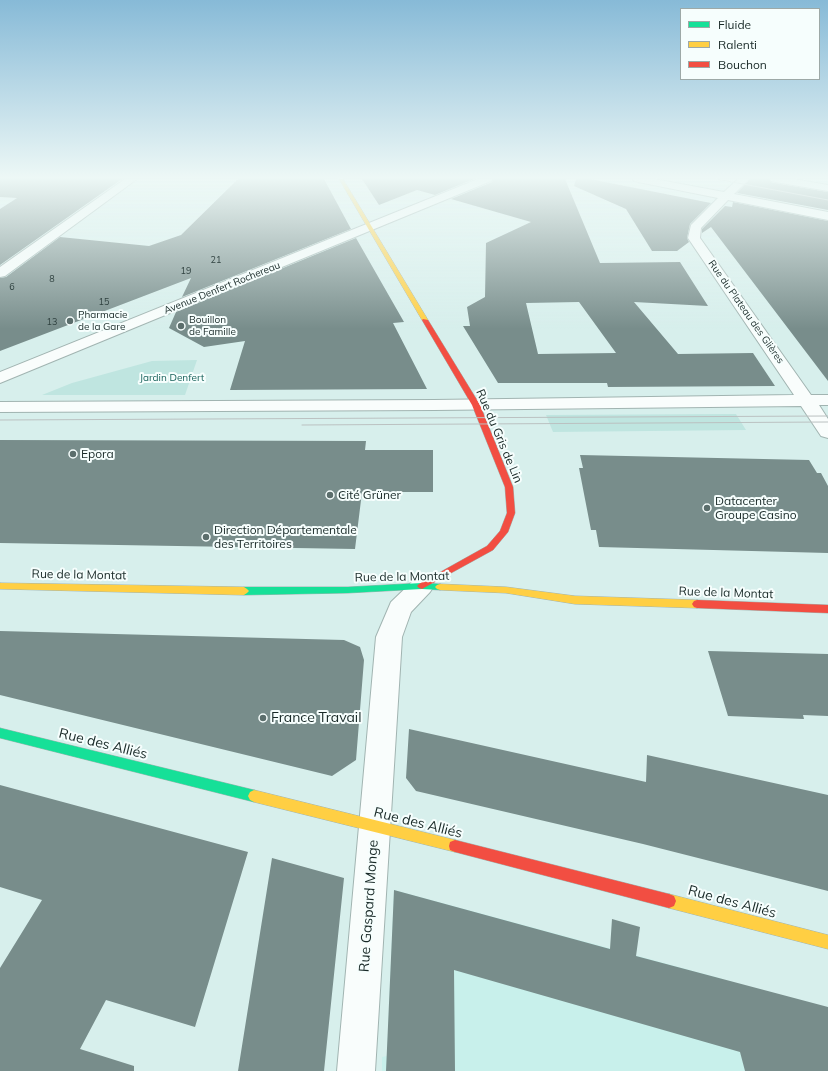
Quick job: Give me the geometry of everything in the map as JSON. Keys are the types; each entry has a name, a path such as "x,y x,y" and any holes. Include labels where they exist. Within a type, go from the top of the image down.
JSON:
{"main road":[{"name":"Rue du Gris de Lin","path":"371,229 476,405 509,487 511,513 504,532 490,548 422,586"},
{"name":"Rue de la Montat","path":"0,586 236,592 348,590 422,586 519,592 575,600 828,609"},
{"name":"Rue des Alliés","path":"0,733 374,826 828,942"}],"street":[{"path":"0,273 62,229"},
{"name":"Avenue Denfert Rochereau","path":"0,378 368,229"},
{"name":"Rue du Plateau des Glières","path":"694,229 694,238 828,432"},
{"path":"0,407 476,405 828,400"},
{"name":"Rue Gaspard Monge","path":"356,1071 389,637 400,608 422,586"}],"shaded area":[{"path":"394,890 723,979 745,1071 382,1071 382,1057 387,1056"}],"green space":[{"name":"Jardin Denfert","path":"197,360 185,395 42,395 72,383 152,361"},
{"path":"736,414 746,430 553,432 546,415"}],"building":[{"path":"0,229 51,229 0,265"},
{"path":"187,229 351,229 182,297 191,278 0,351 0,278 6,277 60,237 149,246 181,235"},
{"path":"516,229 586,229 600,263 680,262 708,306 634,302 678,354 753,353 775,386 608,387 607,383 498,383 463,326 470,326 467,307 485,297 486,243","holes":["579,302 616,353 538,354 526,303"]},
{"path":"638,229 689,229 687,238 689,242 677,251 652,251"},
{"path":"702,229 708,229 702,233"},
{"path":"713,229 828,229 828,381"},
{"path":"356,238 404,322 393,323 427,389 230,390 245,341 204,347 169,328 176,312"},
{"name":"Cité Grüner","path":"0,440 366,441 365,450 433,450 433,492 362,492 355,549 0,543"},
{"name":"Datacenter Groupe Casino","path":"580,455 809,460 817,473 821,473 828,486 828,553 599,547 596,530 591,530 579,468 583,468"},
{"path":"0,631 344,640 360,647 364,660 356,760 332,776 0,695"},
{"path":"708,651 828,654 828,716 803,715 804,719 728,716"},
{"path":"409,729 646,782 647,755 828,795 828,891 643,844 416,791 406,778"},
{"path":"0,785 248,852 195,1027 106,1000 80,1049 134,1066 134,1071 0,1071 0,968 42,900 0,887"},
{"path":"272,858 344,878 324,1071 238,1071"},
{"path":"394,890 610,949 612,919 640,927 636,956 828,1007 828,1071 745,1071 740,1052 454,970 455,1071 386,1071"}],"tram line":[{"path":"0,420 828,416"},
{"path":"302,425 828,422"}],"traffic: fast":[{"path":"244,591 348,590 422,586 440,587"},
{"path":"0,733 254,796"}],"traffic: slow":[{"path":"371,229 425,320"},
{"path":"0,586 244,591"},
{"path":"440,587 506,590 575,600 697,604"},
{"path":"254,796 455,846"},
{"path":"669,901 828,942"}],"traffic: jam":[{"path":"422,586 490,548 504,532 511,513 509,487 476,405 425,320"},
{"path":"697,604 828,609"},
{"path":"455,846 669,901"}],"place":[{"name":"Pharmacie de la Gare","path":"70,321"},
{"name":"Bouillon de Famille","path":"181,326"},
{"name":"Epora","path":"73,454"},
{"name":"Cité Grüner","path":"330,495"},
{"name":"Datacenter Groupe Casino","path":"707,508"},
{"name":"Direction Départementale des Territoires","path":"206,537"},
{"name":"France Travail","path":"263,718"}]}
